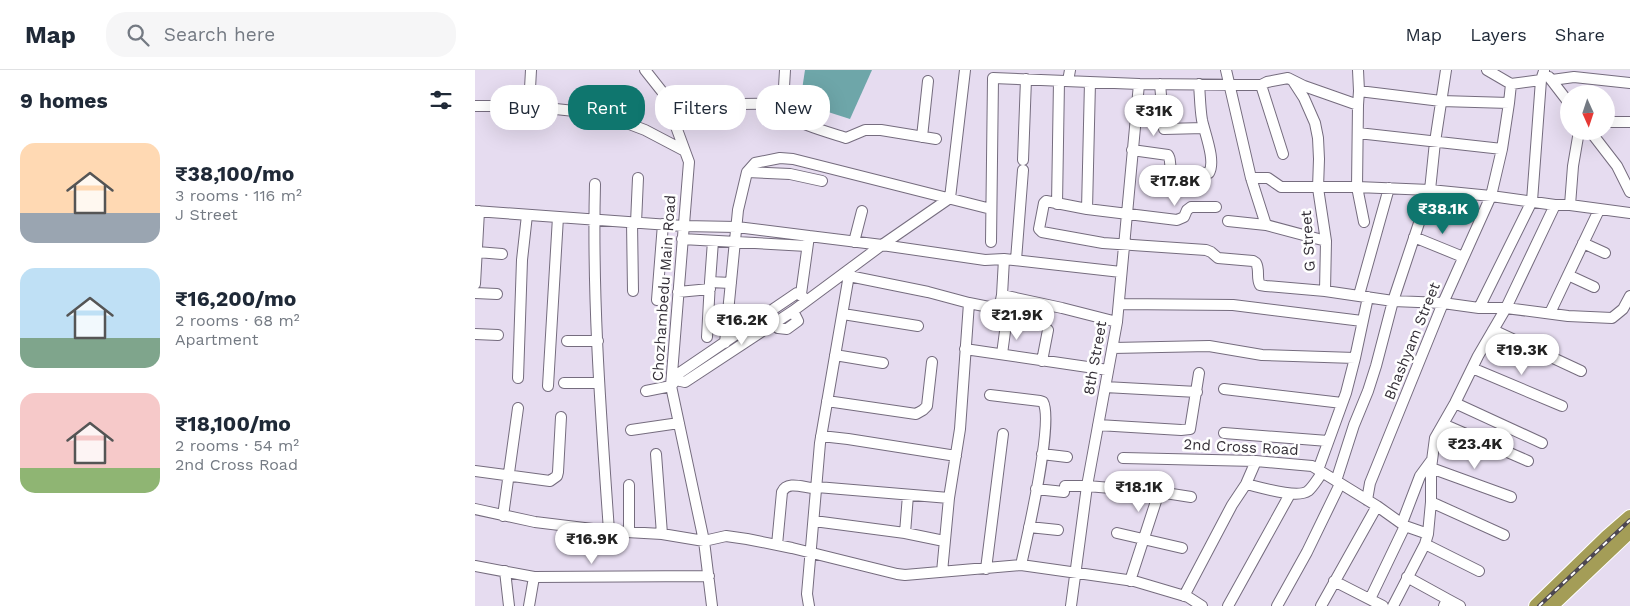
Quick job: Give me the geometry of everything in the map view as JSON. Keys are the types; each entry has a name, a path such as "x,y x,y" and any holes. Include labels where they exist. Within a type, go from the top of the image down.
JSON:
{"highway":[{"path":"1536,606 1607,537 1630,518"},
{"path":"1551,606 1630,531"}],"street":[{"path":"530,85 531,70"},
{"name":"Chozhambedu Main Road","path":"645,70 657,85"},
{"path":"784,85 785,70"},
{"path":"646,390 685,382 776,322 778,328 787,330 798,321 793,311 802,298 850,272 882,245 950,198 965,70"},
{"path":"1057,204 1064,81 1069,70"},
{"path":"1226,70 1251,178 1266,225"},
{"path":"1358,70 1357,187 1365,222"},
{"path":"1277,606 1307,552 1338,482 1354,425 1376,366 1393,301 1430,190 1446,70"},
{"path":"1487,70 1511,84 1545,75 1630,83"},
{"path":"1545,75 1560,92"},
{"path":"1479,308 1532,201 1545,75"},
{"path":"991,242 993,78 1139,84 1261,85 1288,76 1358,105"},
{"name":"G Street","path":"1288,76 1304,98 1315,122 1319,159 1317,188 1326,241 1325,291"},
{"path":"1017,260 1023,165 1025,79"},
{"path":"921,137 928,81"},
{"path":"1087,209 1091,82"},
{"name":"8th Street","path":"1071,606 1087,486 1117,322 1139,84"},
{"path":"1160,84 1164,129 1204,128"},
{"path":"1173,172 1206,174 1210,172 1209,150 1204,128 1199,84"},
{"name":"Bhashyam Street","path":"1367,500 1370,483 1443,303 1491,196 1502,150 1511,84"},
{"path":"1261,85 1283,154"},
{"path":"1359,91 1441,101 1509,103"},
{"path":"475,106 490,106"},
{"path":"558,110 603,114 645,130 685,151"},
{"path":"1615,122 1630,122"},
{"name":"Chozhambedu Main Road","path":"678,130 689,162 678,292 674,383 679,423 704,541 712,606"},
{"path":"822,130 846,138 865,130 881,130 936,139"},
{"path":"1358,133 1502,150"},
{"path":"1570,205 1577,140"},
{"path":"1597,140 1617,166 1630,192"},
{"path":"1132,150 1168,155 1173,172 1171,186"},
{"path":"725,343 738,210 747,172 755,163 780,158 793,159 991,209"},
{"path":"1617,166 1630,167"},
{"path":"747,172 790,174 822,181"},
{"path":"633,290 634,222 638,178"},
{"path":"1251,178 1268,178 1281,187 1357,187 1430,190 1555,205 1570,205 1630,214"},
{"path":"595,184 594,220 599,383 609,531"},
{"path":"1246,484 1290,494 1306,493 1320,471 1355,358 1362,321 1363,296 1389,188"},
{"path":"1216,207 1191,207 1187,210 1184,217 1177,220 1087,209 1048,201 1044,203 1039,228 1042,232 1103,243 1206,250 1218,258 1257,263 1257,280 1260,285 1325,291 1393,301 1443,303 1479,308 1506,308 1568,316 1612,318 1623,309 1630,296"},
{"path":"1393,606 1425,544 1428,534 1431,502 1431,464 1435,438 1455,404 1478,356 1506,308 1555,205"},
{"path":"1550,313 1599,210"},
{"path":"475,284 477,211 683,226 737,227 808,241"},
{"path":"854,242 862,211"},
{"path":"517,378 527,215"},
{"path":"548,386 558,217"},
{"path":"1228,221 1266,225 1326,241"},
{"path":"657,300 663,224"},
{"path":"1414,237 1463,256"},
{"path":"682,239 735,242 854,242 985,260 1017,260 1121,272"},
{"path":"707,337 713,241"},
{"path":"802,298 808,241"},
{"path":"1583,244 1605,253"},
{"path":"476,257 502,254"},
{"path":"850,272 997,309 1000,307 1002,295 1004,259"},
{"path":"809,606 807,594 821,436 850,272"},
{"path":"1568,275 1594,287"},
{"path":"678,292 710,285 731,283"},
{"path":"475,293 497,294"},
{"path":"674,383 678,374 797,293 802,298"},
{"path":"1002,295 1117,322"},
{"path":"942,572 949,498 960,429 969,303"},
{"path":"1119,304 1233,305 1362,321"},
{"path":"843,314 918,326"},
{"path":"1002,354 1006,324"},
{"path":"1042,361 1048,330"},
{"path":"1493,330 1581,370"},
{"path":"475,334 498,335"},
{"path":"567,341 598,341"},
{"path":"1113,348 1209,346 1262,355 1355,358"},
{"path":"965,349 1108,370"},
{"path":"709,352 716,361"},
{"path":"835,355 883,363"},
{"path":"827,401 916,414 927,406 932,362"},
{"path":"1473,368 1562,406"},
{"path":"1099,424 1190,430 1199,373"},
{"path":"564,383 599,383"},
{"path":"1105,387 1197,392"},
{"path":"1224,389 1342,403"},
{"path":"990,395 1043,402 1045,408 1042,454 1037,489 1021,565"},
{"path":"1455,404 1541,443"},
{"path":"503,516 518,408"},
{"path":"475,471 550,480 557,476 561,417"},
{"path":"631,430 679,423"},
{"path":"1443,424 1528,461"},
{"path":"1224,432 1328,441"},
{"path":"986,568 1003,434"},
{"path":"821,436 956,456"},
{"path":"656,454 662,534"},
{"path":"1042,454 1067,457"},
{"name":"2nd Cross Road","path":"1123,458 1256,461 1312,466 1404,524 1428,534"},
{"path":"1184,596 1232,505 1246,484 1256,461"},
{"path":"1431,464 1511,497"},
{"path":"1370,599 1404,524 1420,476 1431,464"},
{"path":"629,485 629,532"},
{"path":"777,545 781,492 783,488 789,485 949,498"},
{"path":"1037,489 1064,489 1087,486 1159,492 1191,498"},
{"path":"1130,581 1159,492"},
{"path":"1227,606 1290,494"},
{"path":"905,533 909,495"},
{"path":"1431,502 1504,535"},
{"path":"1321,606 1377,506"},
{"path":"475,509 535,522 609,531 662,534 704,541 726,536 747,539 905,575 1021,565 1130,581 1184,596 1202,606"},
{"path":"814,521 905,533 944,541"},
{"path":"1029,527 1058,530"},
{"path":"1117,533 1182,548"},
{"path":"1425,544 1479,571"},
{"path":"475,566 534,577 709,576"},
{"path":"505,571 509,606"},
{"path":"529,606 534,577"},
{"path":"1407,577 1445,603 1460,606"},
{"path":"1334,581 1383,606"}],"shaded area":[{"path":"805,70 872,70 850,119 830,113 830,85 803,85"}],"railway":[{"path":"1539,606 1630,520"}]}
